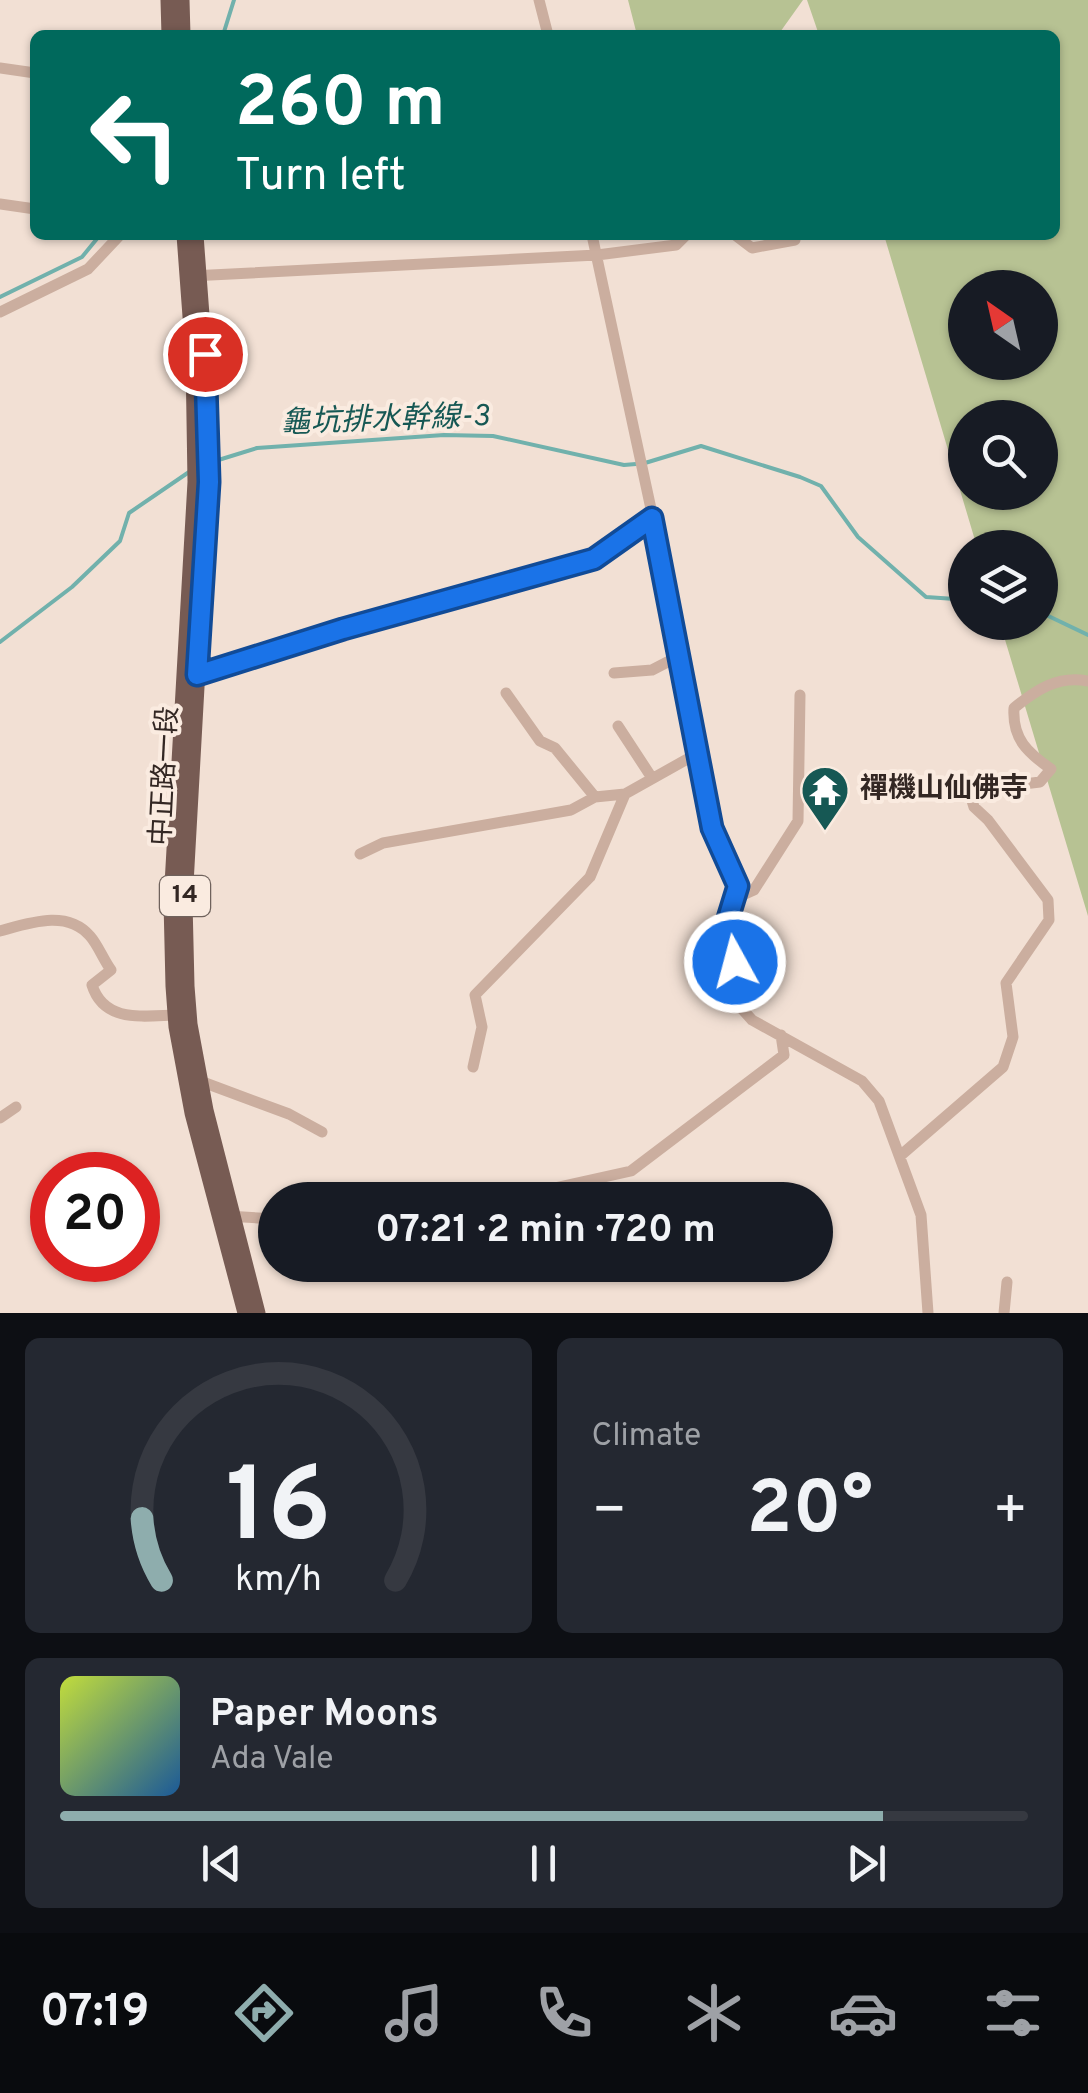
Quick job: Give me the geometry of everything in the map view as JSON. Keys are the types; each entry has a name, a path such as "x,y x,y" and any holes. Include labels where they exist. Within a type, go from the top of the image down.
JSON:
{"main road":[{"path":"168,0 168,30"},
{"path":"182,0 183,30"},
{"name":"中正路一段","path":"185,240 194,276"},
{"name":"中正路一段","path":"196,240 193,357 202,466 185,902 175,1015 192,1113 258,1313"},
{"name":"中正路一段","path":"180,986 245,1313"}],"lane":[{"path":"538,0 547,30"},
{"path":"0,68 30,72"},
{"path":"0,204 30,208"},
{"path":"0,312 88,269 115,240"},
{"path":"593,240 712,828 738,886 726,925 743,1010 752,1020 862,1080 879,1101 921,1216 928,1313"},
{"path":"194,276 597,255 676,246 681,240"},
{"path":"742,240 752,248 795,240"},
{"path":"191,675 594,559 652,518"},
{"path":"614,673 652,670 679,656"},
{"path":"900,1156 1003,1067 1013,1037 1006,982 1050,920 1048,900 974,807 969,790 1040,782 1051,769 1026,751 1013,724 1014,708 1041,686 1076,679 1088,681"},
{"path":"506,693 540,741 555,748 594,796"},
{"path":"736,898 754,890 798,821 800,695"},
{"path":"618,726 652,778"},
{"path":"360,854 383,843 571,810 594,796 626,794 698,753"},
{"path":"474,1067 482,1027 475,995 590,877 626,794"},
{"path":"0,931 38,921 67,920 89,934 110,970 92,984 96,997 108,1009 130,1017 175,1015"},
{"path":"582,1182 631,1171 784,1055 781,1035"},
{"path":"200,1080 289,1114 322,1132"},
{"path":"0,1118 16,1106"},
{"path":"224,1217 258,1219"},
{"path":"1004,1313 1007,1282"}],"green space":[{"path":"628,0 803,0 782,30 636,30"},
{"path":"807,0 1088,0 1088,916 1005,640 1058,640 1058,530 972,530 966,510 1058,510 1058,400 948,400 948,450 885,240 1060,240 1060,30 817,30"}],"waterway":[{"path":"225,30 234,0"},
{"path":"0,297 82,257 96,240"},
{"name":"龜坑排水幹線-3","path":"212,462 257,448 444,435 493,436 624,465 636,464"},
{"name":"龜坑排水幹線-3","path":"645,463 701,446 821,486 858,537 926,597 948,599"},
{"name":"龜坑排水幹線-3","path":"0,642 72,587 120,541 129,513 189,472"},
{"name":"龜坑排水幹線-3","path":"1058,621 1088,635"}],"place":[{"name":"禪機山仙佛寺","path":"825,832"}],"route":[{"path":"205,354 209,482 197,675 343,629 594,559 652,518 712,828 738,886 726,925 735,962"}]}
